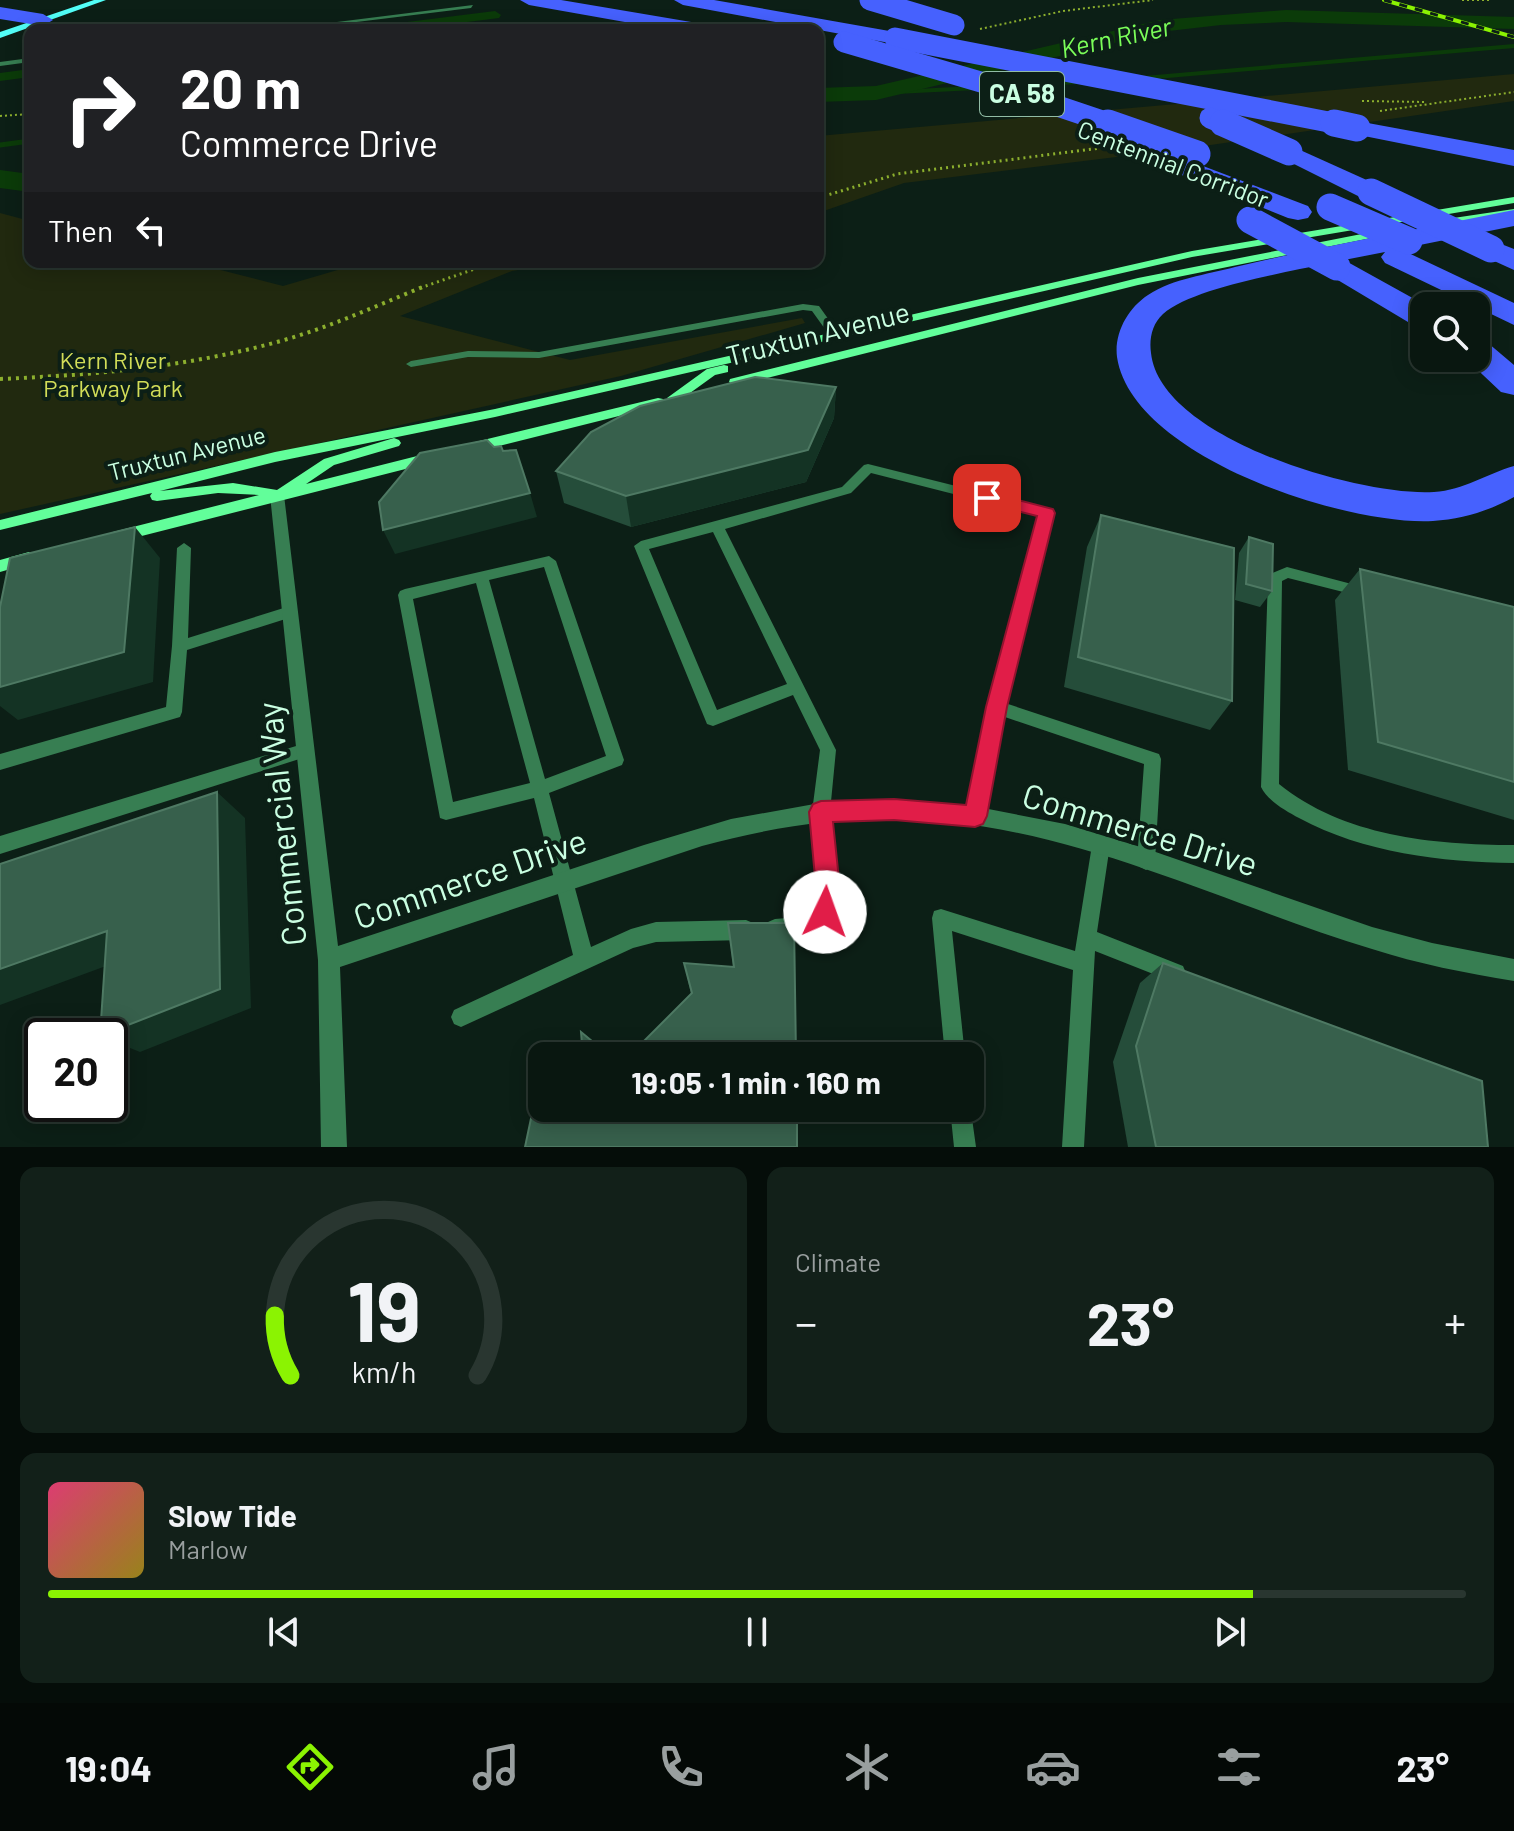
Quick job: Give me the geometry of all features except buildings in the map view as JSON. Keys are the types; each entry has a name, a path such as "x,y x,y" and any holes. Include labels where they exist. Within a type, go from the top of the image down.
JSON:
{"highway":[{"path":"529,0 670,24"},
{"path":"683,0 817,24"},
{"path":"870,0 971,30 1134,87 1289,152 1371,192 1508,235"},
{"path":"654,2 762,24"},
{"path":"824,25 1514,158"},
{"name":"Centennial Corridor","path":"824,42 834,53 985,99 1150,162 1298,212 1514,315"},
{"path":"834,53 941,94"},
{"name":"Centennial Corridor","path":"834,53 1022,94 1197,154 1330,207 1514,292"},
{"path":"1150,162 1410,310"},
{"path":"1508,235 1302,259 1182,291 1163,300 1146,314 1135,335 1133,348 1145,383 1177,420 1217,449 1298,485 1370,501 1425,505 1477,498 1514,480"},
{"path":"1490,363 1514,384"}],"main road":[{"path":"11,24 81,0"},
{"path":"11,24 102,0"},
{"name":"Truxtun Avenue","path":"0,525 275,457 495,413 1205,251 1514,200"},
{"name":"Truxtun Avenue","path":"108,538 674,398 1033,305 1223,261 1508,235"},
{"path":"674,398 711,372 821,344 834,334"},
{"path":"86,504 233,486 256,488 277,495 329,462 495,413"},
{"path":"0,566 46,554"}],"street":[{"name":"Commercial Way","path":"277,495 329,960 334,1147"},
{"name":"Commerce Drive","path":"329,960 674,844 748,824 821,812 894,809 975,816 1023,824 1101,845 1353,933 1444,958 1514,970"}],"lane":[{"path":"325,24 471,6"},
{"path":"0,64 24,61"},
{"path":"411,364 468,354 539,355 803,307 815,308 834,334"},
{"path":"797,687 713,719 641,546 846,490 868,468 1047,513 996,707 975,816"},
{"path":"461,1017 631,939 656,932 797,929 815,925 825,912 829,899 821,812 828,750 717,526"},
{"path":"0,762 174,712 184,548"},
{"path":"549,561 616,760 539,789 446,812 405,595 481,576 549,561"},
{"path":"1384,598 1287,572 1281,572 1275,578 1270,787 1297,809 1349,830 1417,848 1514,854"},
{"path":"481,576 584,960"},
{"path":"180,646 290,612"},
{"path":"996,707 1153,759 1146,861"},
{"path":"0,845 306,750"},
{"path":"1073,1147 1083,963 1101,845"},
{"path":"954,1042 941,918 1083,963"},
{"path":"1087,938 1202,983"},
{"path":"962,1122 965,1147"}],"path":[{"path":"980,29 1063,11 1153,0"},
{"path":"1462,0 1491,0"},
{"path":"0,116 24,114"},
{"path":"0,379 149,367 278,342 479,268"}],"green space":[{"path":"1514,74 1514,101 1190,148 904,183 824,211 824,135"},
{"name":"Kern River Parkway Park","path":"0,213 24,219 24,268 212,268 283,286 344,268 531,268 512,271 400,316 570,360 802,318 805,323 621,376 0,514"}],"waterway":[{"path":"423,24 495,15"},
{"name":"Kern River","path":"824,95 876,93 1160,26 1221,19 1286,16 1514,23"},
{"path":"1144,78 1514,46"},
{"path":"0,77 24,74"},
{"path":"1016,85 1079,82"},
{"path":"876,93 975,88"},
{"path":"0,145 24,142"},
{"name":"Kern River","path":"0,179 24,182"}],"railway":[{"path":"1384,0 1514,37"}],"route":[{"path":"825,912 829,885 821,812 894,809 975,816 996,707 1047,513 987,498"}]}
